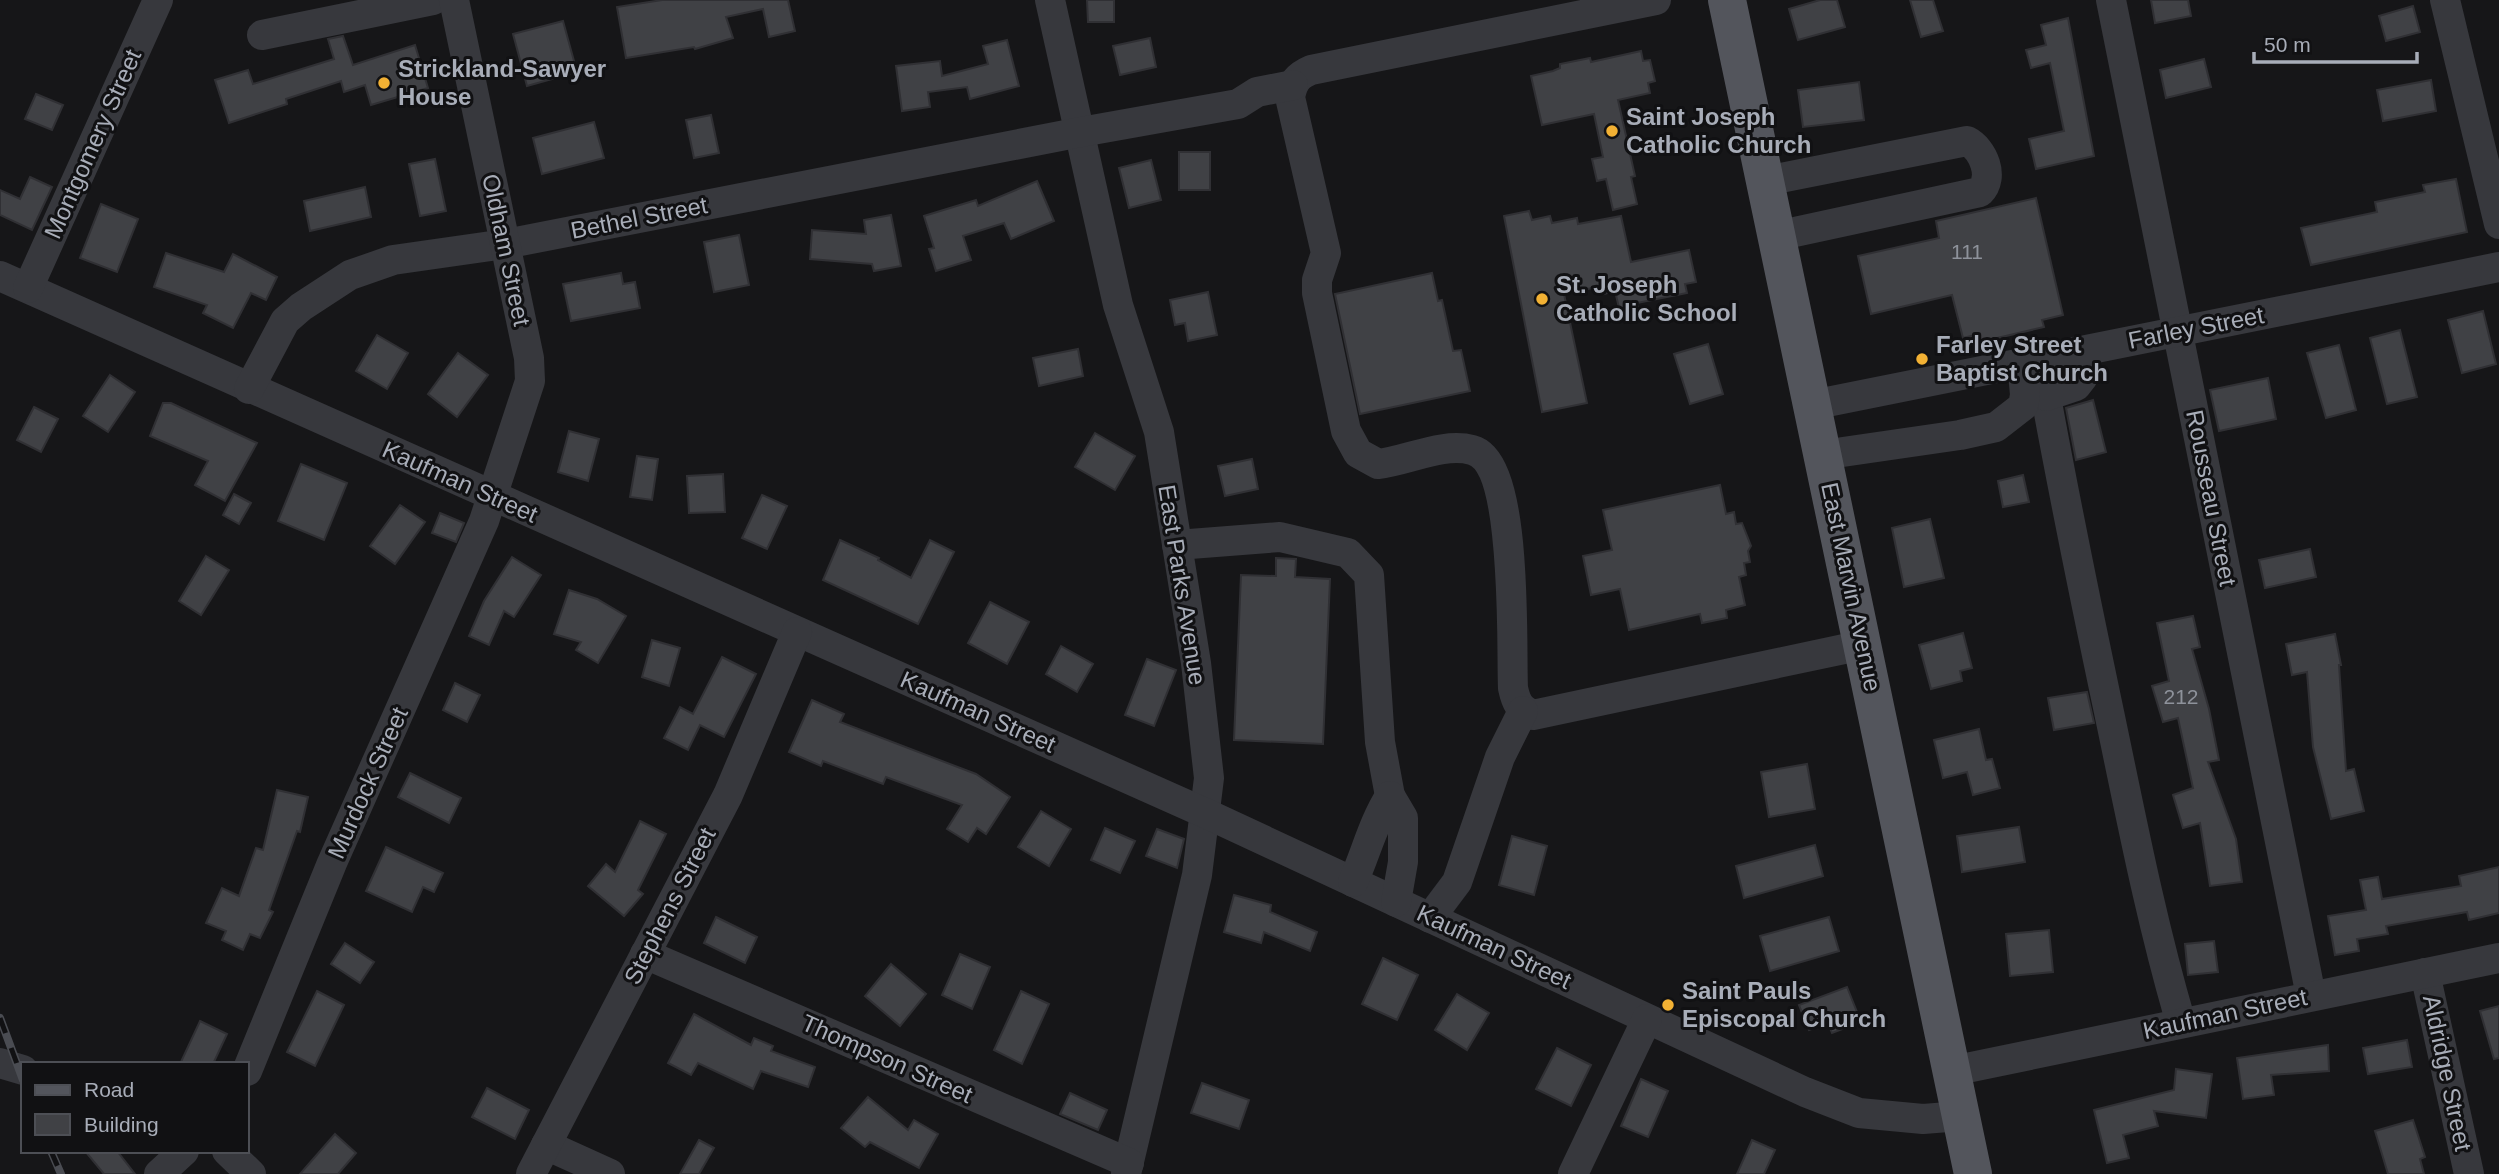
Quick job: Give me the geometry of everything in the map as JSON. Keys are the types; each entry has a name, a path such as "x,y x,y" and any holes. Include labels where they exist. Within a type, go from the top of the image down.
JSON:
{"main road":[{"name":"East Marvin Avenue","path":"1727,0 1973,1174"}],"street":[{"name":"Montgomery Street","path":"28,288 158,0"},
{"path":"262,35 433,0"},
{"name":"Oldham Street","path":"454,0 529,358 530,381 493,497"},
{"name":"East Parks Avenue","path":"1050,0 1118,305 1159,432 1196,663 1209,778 1197,875 1128,1169"},
{"path":"1656,0 1311,70 1300,75 1293,85 1290,97 1326,253 1317,280 1317,293 1346,431 1358,453 1378,464 1448,450 1469,449 1487,458 1493,467 1507,523 1513,688 1516,702 1523,710 1533,715 1551,714 1863,646"},
{"name":"Rousseau Street","path":"2112,0 2311,996"},
{"path":"2445,0 2499,224"},
{"name":"Bethel Street","path":"249,389 285,321 350,275 393,260 505,244 1238,104 1257,92 1293,85"},
{"path":"1765,181 1967,141 1975,145 1985,162 1987,180 1980,192 1776,236"},
{"name":"Farley Street","path":"1811,405 2177,329 2499,267"},
{"name":"Kaufman Street","path":"0,276 1205,813 1647,1019 1859,1114 1923,1119 1961,1116"},
{"path":"2046,396 2076,386 2083,377 2078,351"},
{"path":"2031,359 2046,396 2078,570 2132,824 2159,947 2181,1023"},
{"path":"1822,455 1885,448 1996,426 2023,406 2031,359"},
{"name":"Murdock Street","path":"248,1069 332,863 493,497"},
{"path":"1177,545 1280,537 1348,553 1370,575 1380,742 1391,796 1403,818 1403,862 1396,902"},
{"name":"Stephens Street","path":"531,1174 728,794 797,632"},
{"path":"1430,918 1457,882 1500,757 1523,710"},
{"path":"1353,882 1367,851 1376,819 1391,796"},
{"name":"Thompson Street","path":"645,954 1128,1169"},
{"name":"Kaufman Street","path":"1952,1071 2499,958"},
{"name":"Aldridge Street","path":"2425,973 2469,1174"},
{"path":"1573,1174 1647,1019"},
{"path":"0,1063 21,1069"},
{"path":"546,1145 610,1174"},
{"path":"159,1174 182,1153"},
{"path":"229,1153 251,1174"}],"building":[{"path":"662,0 788,0 795,31 769,37 763,9 726,17 733,38 695,49 694,47 626,58 617,7"},
{"path":"1087,0 1114,0 1114,22 1088,22"},
{"path":"1820,0 1837,0 1845,27 1798,40 1789,9"},
{"path":"1910,0 1933,0 1943,31 1921,37"},
{"path":"2151,0 2188,0 2191,16 2155,23"},
{"path":"2413,6 2420,32 2386,41 2379,16"},
{"path":"2068,18 2094,156 2036,169 2029,139 2064,131 2050,63 2031,68 2026,50 2046,45 2041,25"},
{"path":"563,21 577,72 527,86 513,34"},
{"name":"Strickland-Sawyer House","path":"343,36 353,65 415,45 428,88 371,105 365,85 344,92 341,81 286,99 287,104 229,123 215,80 248,70 253,84 334,59 328,39"},
{"path":"1150,38 1156,67 1120,75 1113,46"},
{"path":"1007,40 1019,86 970,99 967,87 928,92 930,107 902,111 896,66 940,61 942,76 988,64 983,46"},
{"name":"Saint Joseph Catholic Church","path":"1641,51 1643,61 1650,60 1655,81 1648,83 1650,93 1618,100 1635,176 1631,177 1637,204 1613,210 1606,179 1597,181 1592,159 1603,157 1594,114 1542,125 1531,76 1553,71 1560,68 1560,64 1590,58 1591,62"},
{"path":"2204,59 2211,87 2166,98 2160,70"},
{"path":"2431,80 2436,111 2383,121 2377,90"},
{"path":"1859,82 1864,120 1803,127 1798,90"},
{"path":"36,94 63,105 52,130 25,119"},
{"path":"711,115 719,153 694,158 686,120"},
{"path":"594,122 604,158 542,174 533,138"},
{"path":"1179,152 1210,152 1210,190 1179,190"},
{"path":"435,159 446,211 420,216 409,164"},
{"path":"1151,160 1161,200 1129,208 1119,168"},
{"path":"30,177 52,187 32,230 0,215 0,190 20,199"},
{"path":"2456,179 2467,232 2311,265 2301,228 2377,212 2375,202 2425,192 2423,185"},
{"path":"1037,181 1054,221 1011,239 1004,223 963,236 971,260 936,271 929,249 934,248 924,216 976,200 978,206"},
{"path":"365,187 371,217 310,231 304,201"},
{"path":"2036,198 2063,315 2042,320 2044,327 1972,344 1971,336 1963,338 1952,295 1871,314 1858,256 1939,238 1936,221"},
{"path":"101,204 138,219 117,272 80,258"},
{"name":"St. Joseph Catholic School","path":"1529,211 1532,220 1550,216 1552,223 1577,218 1578,224 1621,216 1631,262 1689,250 1696,282 1685,284 1687,293 1637,303 1639,309 1620,312 1615,291 1604,294 1602,286 1564,294 1587,403 1542,412 1504,216"},
{"path":"891,215 901,266 874,271 872,264 810,259 812,230 866,234 864,220"},
{"path":"739,235 749,285 714,292 704,242"},
{"path":"166,253 224,272 233,254 277,277 266,300 251,293 233,328 203,313 207,305 154,287"},
{"path":"621,273 623,284 635,282 640,308 571,321 563,284"},
{"path":"1432,273 1438,301 1442,300 1453,351 1461,350 1470,391 1360,414 1335,294"},
{"path":"1208,292 1217,335 1188,341 1185,323 1175,325 1170,300"},
{"path":"2483,311 2496,364 2462,373 2448,320"},
{"path":"2400,330 2417,397 2387,404 2370,338"},
{"path":"377,335 408,353 387,389 356,371"},
{"path":"1708,344 1723,394 1690,404 1674,354"},
{"path":"2339,345 2356,410 2326,418 2307,353"},
{"path":"1078,349 1083,376 1039,386 1033,358"},
{"path":"458,353 488,375 457,417 428,394"},
{"path":"110,375 135,392 108,432 83,416"},
{"path":"2268,378 2276,419 2219,431 2210,390"},
{"path":"2093,400 2106,452 2076,460 2066,408"},
{"path":"163,403 171,403 257,443 225,501 195,485 208,461 150,436"},
{"path":"34,407 58,419 41,452 17,440"},
{"path":"569,431 599,439 588,481 558,472"},
{"path":"1095,433 1135,456 1115,490 1075,467"},
{"path":"637,456 658,459 652,500 630,497"},
{"path":"1252,459 1258,489 1225,496 1218,466"},
{"path":"301,464 347,483 324,540 278,521"},
{"path":"723,474 725,512 689,513 687,476"},
{"path":"2023,475 2029,502 2003,507 1998,481"},
{"path":"1720,485 1726,514 1734,512 1736,524 1742,523 1751,546 1748,551 1750,562 1744,563 1746,575 1739,577 1745,605 1726,610 1727,618 1702,623 1700,614 1629,630 1620,589 1591,595 1583,556 1612,550 1603,510"},
{"path":"234,494 251,503 239,524 223,515"},
{"path":"762,495 787,506 767,549 742,538"},
{"path":"400,505 425,522 395,564 370,546"},
{"path":"440,513 464,523 456,542 432,533"},
{"path":"1930,519 1944,578 1904,587 1892,528"},
{"path":"840,540 879,558 878,560 911,578 930,540 954,552 918,624 823,580"},
{"path":"2310,549 2316,577 2265,588 2259,560"},
{"path":"206,556 229,570 201,615 179,601"},
{"path":"512,557 541,575 514,617 504,611 489,645 469,636 484,601"},
{"path":"1276,558 1296,559 1295,577 1330,579 1323,744 1234,740 1241,575 1276,576"},
{"path":"569,590 597,599 626,616 598,663 576,650 581,642 554,634"},
{"path":"990,602 1029,622 1007,664 968,643"},
{"path":"2193,616 2200,647 2192,649 2209,709 2219,760 2208,762 2236,839 2242,882 2210,886 2200,823 2183,828 2173,795 2193,788 2178,718 2163,722 2152,686 2169,681 2157,623"},
{"path":"1963,633 1972,668 1960,671 1962,681 1931,689 1919,645"},
{"path":"2335,634 2341,665 2346,771 2354,769 2364,811 2331,819 2313,747 2307,672 2292,675 2286,644"},
{"path":"652,640 680,648 669,686 642,677"},
{"path":"1061,646 1093,664 1077,692 1046,674"},
{"path":"722,657 756,674 724,737 700,725 688,750 664,738 680,707 693,714"},
{"path":"1147,659 1176,670 1154,726 1125,715"},
{"path":"455,683 480,695 467,722 443,710"},
{"path":"2087,692 2094,723 2054,730 2048,698"},
{"path":"812,700 844,714 840,722 976,774 1010,797 986,834 977,828 968,842 947,829 962,805 886,777 883,784 823,761 821,766 789,752"},
{"path":"1979,729 1986,760 1992,759 2000,788 1973,795 1967,772 1943,778 1934,740"},
{"path":"1807,764 1815,809 1769,817 1761,772"},
{"path":"410,773 461,798 449,823 398,797"},
{"path":"277,790 308,797 300,832 297,831 269,910 273,912 260,938 250,934 243,950 222,940 226,931 206,923 222,888 239,896 256,848 263,850"},
{"path":"1041,811 1071,829 1049,866 1018,847"},
{"path":"640,821 666,834 638,890 643,894 624,916 588,886 606,864 615,872"},
{"path":"2019,827 2025,862 1962,872 1957,836"},
{"path":"1105,828 1135,841 1120,873 1091,860"},
{"path":"1157,829 1184,839 1177,868 1146,856"},
{"path":"1512,836 1547,846 1534,895 1499,885"},
{"path":"1815,845 1823,876 1744,898 1736,866"},
{"path":"386,847 443,873 434,892 423,887 412,912 366,891"},
{"path":"2499,867 2499,913 2469,920 2467,912 2386,926 2388,934 2357,939 2359,951 2335,955 2328,916 2366,910 2360,880 2378,877 2382,899 2461,886 2459,876"},
{"path":"1234,895 1271,905 1270,912 1317,932 1310,951 1264,932 1261,943 1224,932"},
{"path":"716,917 757,937 745,963 704,943"},
{"path":"1829,917 1839,951 1770,971 1760,936"},
{"path":"2049,930 2053,972 2010,976 2006,934"},
{"path":"2214,941 2218,972 2188,975 2185,944"},
{"path":"345,943 374,962 360,983 331,964"},
{"path":"960,954 990,967 972,1009 942,995"},
{"path":"1383,958 1418,975 1397,1020 1362,1004"},
{"path":"891,964 926,994 900,1026 865,996"},
{"path":"1847,987 1861,1022 1832,1033 1828,1023 1809,1030 1799,1005"},
{"path":"317,991 344,1005 315,1066 287,1052"},
{"path":"1021,991 1049,1004 1022,1064 994,1050"},
{"path":"1457,994 1489,1013 1467,1050 1435,1030"},
{"path":"2499,1006 2499,1058 2494,1059 2480,1011"},
{"path":"694,1014 751,1045 754,1038 773,1046 771,1051 815,1067 808,1087 761,1071 753,1089 698,1063 691,1075 668,1063"},
{"path":"200,1021 227,1034 214,1062 181,1062"},
{"path":"2407,1040 2412,1067 2368,1074 2363,1048"},
{"path":"2328,1045 2329,1071 2271,1075 2274,1095 2243,1099 2237,1058"},
{"path":"1557,1048 1591,1065 1571,1106 1536,1089"},
{"path":"2176,1069 2212,1074 2206,1118 2154,1111 2158,1126 2123,1135 2129,1158 2107,1163 2094,1110 2174,1090"},
{"path":"1641,1079 1668,1091 1648,1137 1621,1126"},
{"path":"1202,1083 1249,1100 1239,1129 1191,1113"},
{"path":"487,1088 529,1110 515,1139 472,1117"},
{"path":"1070,1093 1107,1110 1098,1130 1060,1114"},
{"path":"868,1097 908,1130 914,1120 938,1134 919,1168 870,1142 865,1147 841,1128"},
{"path":"2413,1120 2425,1157 2420,1159 2424,1174 2388,1174 2375,1131"},
{"path":"335,1134 356,1153 338,1174 300,1174"},
{"path":"699,1140 714,1148 699,1174 680,1174"},
{"path":"1752,1140 1775,1150 1764,1174 1737,1174"},
{"path":"87,1153 119,1153 135,1174 104,1174"}],"railway":[{"path":"0,1018 21,1075"},
{"path":"52,1153 61,1174"}],"place":[{"name":"Strickland-Sawyer House","path":"384,83"},
{"name":"Saint Joseph Catholic Church","path":"1612,131"},
{"name":"St. Joseph Catholic School","path":"1542,299"},
{"name":"Farley Street Baptist Church","path":"1922,359"},
{"name":"Saint Pauls Episcopal Church","path":"1668,1005"}]}
